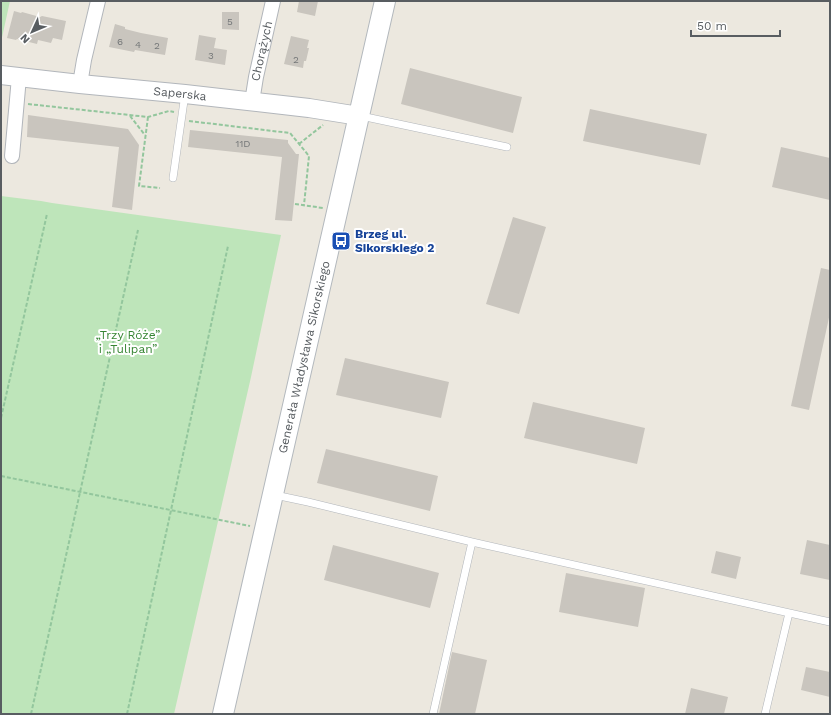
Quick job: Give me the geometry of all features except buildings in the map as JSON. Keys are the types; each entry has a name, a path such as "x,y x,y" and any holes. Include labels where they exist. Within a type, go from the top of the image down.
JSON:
{"main road":[{"name":"Generała Władysława Sikorskiego","path":"223,714 385,1"}],"street":[{"path":"80,84 98,1"},
{"name":"Chorążych","path":"252,102 273,1"},
{"name":"Saperska","path":"1,75 309,108 359,116"},
{"path":"12,156 19,77"}],"lane":[{"path":"173,178 185,94"},
{"path":"359,116 507,148"},
{"path":"273,495 308,502 472,542 830,622"},
{"path":"433,714 472,542"},
{"path":"765,714 789,613"}],"path":[{"path":"17,103 148,117 169,111 181,117 290,133 309,156 304,205"},
{"path":"130,115 145,135"},
{"path":"148,117 139,186 160,188"},
{"path":"300,144 324,124"},
{"path":"295,204 325,208"},
{"path":"1,418 47,214"},
{"path":"31,714 138,230"},
{"path":"127,714 228,246"},
{"path":"1,476 265,529"}],"green space":[{"path":"1,1 10,1 1,42"},
{"name":"„Trzy Róże” i „Tulipan”","path":"1,196 281,235 251,377 174,714 1,714"}],"place":[{"name":"Brzeg ul. Sikorskiego 2","path":"341,241"}]}
